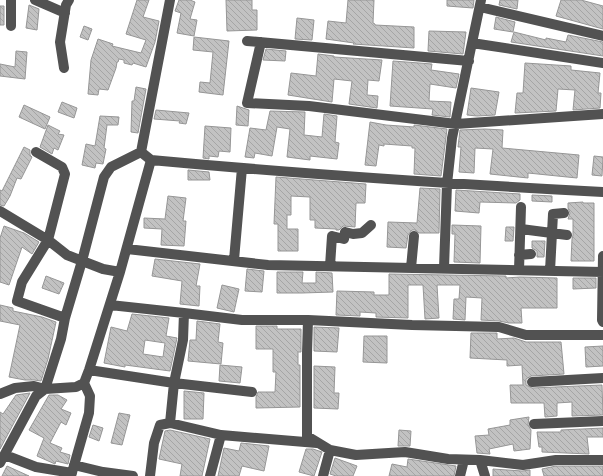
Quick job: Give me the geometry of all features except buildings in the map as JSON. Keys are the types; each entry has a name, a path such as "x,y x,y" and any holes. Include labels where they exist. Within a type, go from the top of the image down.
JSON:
{"street":[{"path":"11,0 11,26"},
{"path":"35,0 65,13"},
{"path":"64,68 60,42 66,5 69,0"},
{"path":"141,152 170,0"},
{"path":"444,268 447,184 452,138 481,4 603,36"},
{"path":"248,41 469,61"},
{"path":"261,42 248,103 309,106 456,124 603,114"},
{"path":"472,43 603,63"},
{"path":"36,152 62,167 66,174 48,240 22,282 17,300 65,318"},
{"path":"141,152 151,160 242,168 447,184 603,192"},
{"path":"133,476 103,472 72,471 36,467 3,459 36,396 45,389 61,339 65,318 104,177 112,167 141,152"},
{"path":"0,394 15,388 34,386 45,389 76,388 84,384 90,370 127,249 151,160"},
{"path":"234,260 242,168"},
{"path":"519,270 522,207"},
{"path":"550,271 553,214 564,213"},
{"path":"1,215 48,240 67,255 103,269 120,272"},
{"path":"330,266 332,236 344,239 345,232 353,234 362,233 371,224"},
{"path":"521,229 568,235"},
{"path":"411,268 414,236"},
{"path":"127,249 268,265 602,272"},
{"path":"519,255 531,254"},
{"path":"603,256 603,320"},
{"path":"110,305 242,320 308,320 412,325 500,327 526,335 603,335"},
{"path":"170,423 174,383 183,340 184,313"},
{"path":"308,320 307,436 330,450 356,455 405,452 523,466 556,460 603,460"},
{"path":"90,370 174,383 252,392"},
{"path":"532,382 603,378"},
{"path":"72,471 88,413 90,396 84,384"},
{"path":"534,424 603,421"},
{"path":"150,476 154,443 160,425 170,423 221,435 319,443"},
{"path":"210,476 221,435"},
{"path":"324,476 330,450"},
{"path":"460,476 464,460"},
{"path":"480,460 486,476"}]}
